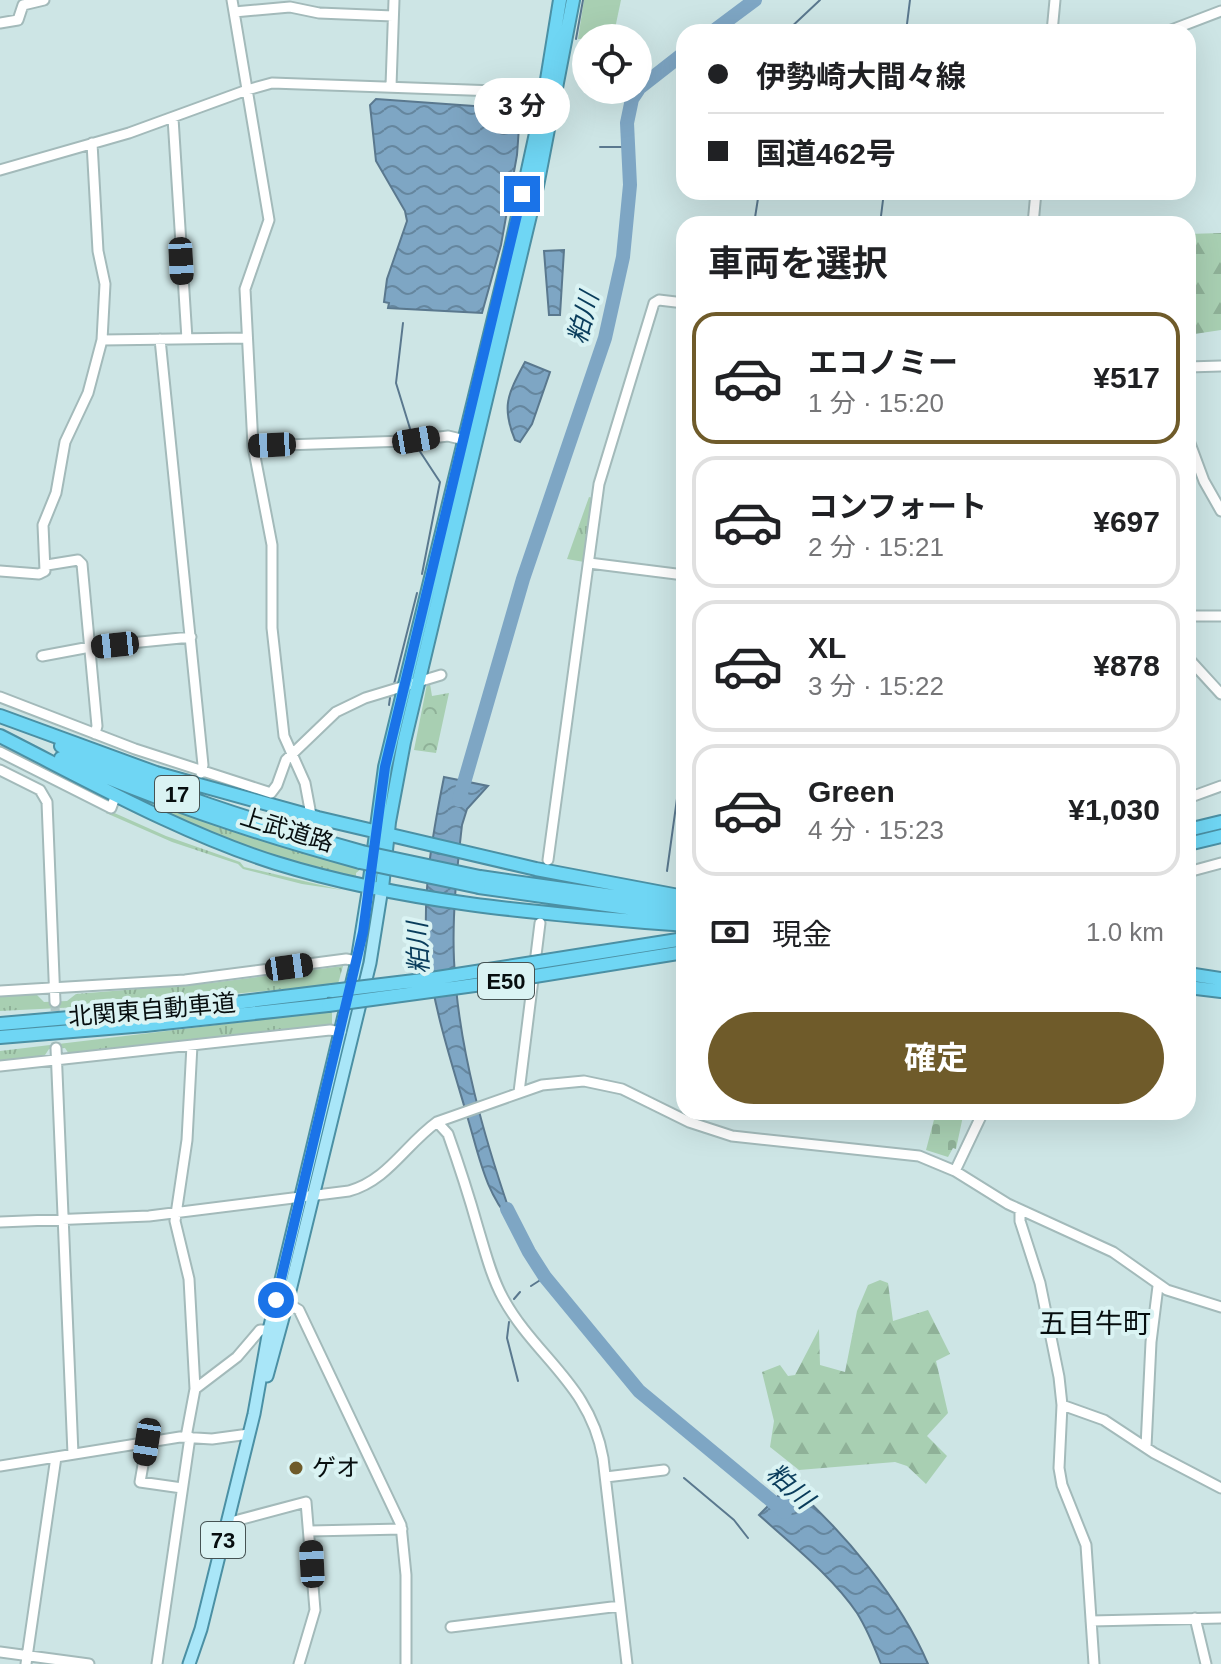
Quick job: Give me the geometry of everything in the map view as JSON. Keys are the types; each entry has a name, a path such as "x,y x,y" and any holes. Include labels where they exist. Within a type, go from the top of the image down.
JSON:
{"highway":[{"path":"375,887 385,767 468,440 537,186 560,0"},
{"path":"551,92 573,0"},
{"path":"381,833 417,683 468,440"},
{"path":"0,717 143,768 311,815 483,857 676,895"},
{"name":"上武道路","path":"0,717 83,757 149,784 361,857"},
{"path":"1,734 222,843 298,870 417,895 533,913 676,924"},
{"name":"上武道路","path":"1,734 186,809 266,836 479,882 676,915"},
{"path":"1196,828 1221,822"},
{"path":"1196,842 1221,836"},
{"name":"上武道路","path":"479,882 676,905"},
{"name":"北関東自動車道","path":"0,1021 218,1005 431,979 676,940"},
{"name":"北関東自動車道","path":"0,1037 328,1005 676,953"},
{"path":"1196,975 1221,979"},
{"path":"1196,988 1221,991"},
{"path":"0,1045 145,1025"}],"main road":[{"name":"73","path":"254,1414 269,1330 375,887"},
{"name":"73","path":"189,1664 201,1629 254,1414 287,1303 375,944 375,887"}],"street":[{"path":"0,23 18,20 23,5 44,0"},
{"path":"232,0 269,220 245,289 253,446 272,545 272,628 284,736 305,783 311,815"},
{"path":"391,86 394,0"},
{"path":"1053,24 1055,0"},
{"path":"234,12 294,7 319,13 393,16"},
{"path":"1187,24 1221,11"},
{"path":"0,170 173,118 247,90 285,82 551,92"},
{"path":"173,118 187,339"},
{"path":"0,571 42,573 47,565 43,525 56,493 65,442 88,393 102,340 105,284 98,251 92,143"},
{"path":"548,860 603,466 654,303 659,300 676,302"},
{"path":"102,340 247,338"},
{"path":"160,339 191,637 203,765 201,773"},
{"path":"1196,367 1221,366"},
{"path":"253,446 406,441 448,436 468,440"},
{"path":"1196,460 1221,511"},
{"path":"47,565 80,561 97,726 95,734"},
{"path":"589,563 676,574"},
{"path":"1196,616 1221,616"},
{"path":"42,656 90,647 191,637"},
{"path":"1196,667 1221,694"},
{"path":"0,697 95,734 133,753 271,793 276,788 284,763 342,708 441,675"},
{"path":"0,752 111,808 114,800"},
{"path":"10,758 2,770 40,790 47,802 55,1002"},
{"path":"1196,795 1221,786"},
{"path":"1196,870 1221,863"},
{"path":"515,1093 540,923"},
{"path":"0,991 132,985 346,959 357,961"},
{"path":"0,1066 330,1030 341,1032"},
{"path":"157,1664 195,1389 189,1279 176,1229 188,1128 192,1045"},
{"path":"56,1048 73,1454"},
{"path":"0,1222 176,1213 349,1191 375,1181 437,1122 515,1093 565,1081 593,1082 622,1089 676,1114"},
{"path":"689,1120 715,1132 753,1139 927,1159 955,1171 992,1196 1113,1252 1158,1286 1221,1307"},
{"path":"955,1171 979,1120"},
{"path":"437,1122 448,1134 456,1155 498,1288 520,1323 583,1401 598,1432 627,1664"},
{"path":"1020,1210 1020,1221 1045,1304 1059,1377 1062,1405 1059,1468 1062,1485 1086,1545 1094,1664"},
{"path":"1146,1447 1151,1342 1158,1286"},
{"path":"287,1303 299,1310 402,1529 406,1575 406,1664"},
{"path":"195,1389 237,1357 260,1330 269,1330"},
{"path":"1062,1405 1104,1420 1221,1488"},
{"path":"0,1466 147,1442 249,1434"},
{"path":"147,1442 140,1482 182,1488"},
{"path":"26,1660 56,1457"},
{"path":"606,1477 664,1470"},
{"path":"227,1523 306,1502 315,1610 299,1664"},
{"path":"310,1531 402,1529"},
{"path":"451,1627 620,1606"},
{"path":"1195,1618 1206,1664"},
{"path":"1091,1621 1221,1618"},
{"path":"0,1652 26,1660 89,1664"}],"green space":[{"path":"584,0 621,0 616,24 580,24"},
{"path":"1221,233 1221,330 1196,334 1196,234"},
{"path":"589,497 593,498 584,562 567,559"},
{"path":"427,684 430,684 432,696 449,693 436,753 414,750"},
{"path":"112,786 223,828 361,869 356,873 356,879 334,876 216,837"},
{"path":"110,811 166,836 240,862 244,867 342,890 302,884 243,869 238,864 172,842 106,813"},
{"path":"343,966 338,984 119,1005 0,1011 0,997 36,994 44,1002 67,1001 76,994 211,983"},
{"path":"332,1011 332,1025 329,1026 69,1054 65,1048 49,1049 43,1058 0,1062 0,1051"},
{"path":"934,1120 962,1120 956,1149 953,1148 948,1157 926,1150"},
{"path":"880,1280 888,1283 893,1321 928,1310 950,1354 936,1361 948,1413 927,1436 947,1456 926,1484 907,1466 895,1462 799,1470 770,1447 774,1421 762,1372 780,1365 788,1376 795,1375 819,1329 820,1365 845,1372 857,1311 868,1285"}],"water":[{"path":"376,99 474,106 512,103 520,113 517,155 501,245 482,313 388,308 389,303 384,302 387,279 407,221 405,211 376,161 370,105"},
{"path":"564,250 560,315 549,315 544,251"},
{"path":"525,362 550,372 532,424 520,442 515,440 508,418 508,400"},
{"path":"444,777 488,786 467,809 462,825 454,909 454,960 467,1060 493,1160 514,1224 504,1213 485,1175 445,1040 431,980 426,936 427,890"},
{"path":"790,1484 850,1544 886,1590 928,1664 881,1664 864,1625 847,1599 811,1561 759,1515"}],"waterway":[{"path":"579,24 583,0"},
{"name":"粕川","path":"723,24 755,0"},
{"path":"794,24 820,0"},
{"path":"907,24 910,0"},
{"name":"粕川","path":"652,78 676,59"},
{"name":"粕川","path":"459,800 523,579 605,338 623,257 630,185 627,123 631,104"},
{"path":"600,147 628,147"},
{"path":"755,216 758,200"},
{"path":"881,216 883,200"},
{"path":"403,323 396,383 412,435"},
{"path":"417,447 440,482 422,574"},
{"path":"394,684 417,593"},
{"path":"389,705 390,698"},
{"path":"667,871 676,806"},
{"name":"粕川","path":"507,1209 545,1277 639,1391 785,1512"},
{"path":"531,1286 545,1277"},
{"path":"514,1299 520,1292"},
{"path":"509,1322 507,1338 518,1381"},
{"path":"684,1478 734,1520 748,1538"}],"tunnel":[{"path":"55,1002 56,1048"}],"place":[{"name":"ゲオ","path":"296,1468"}],"district":[{"name":"五目牛町","path":"1095,1323"}],"route":[{"path":"276,1300 363,932 385,767 522,194"}]}
